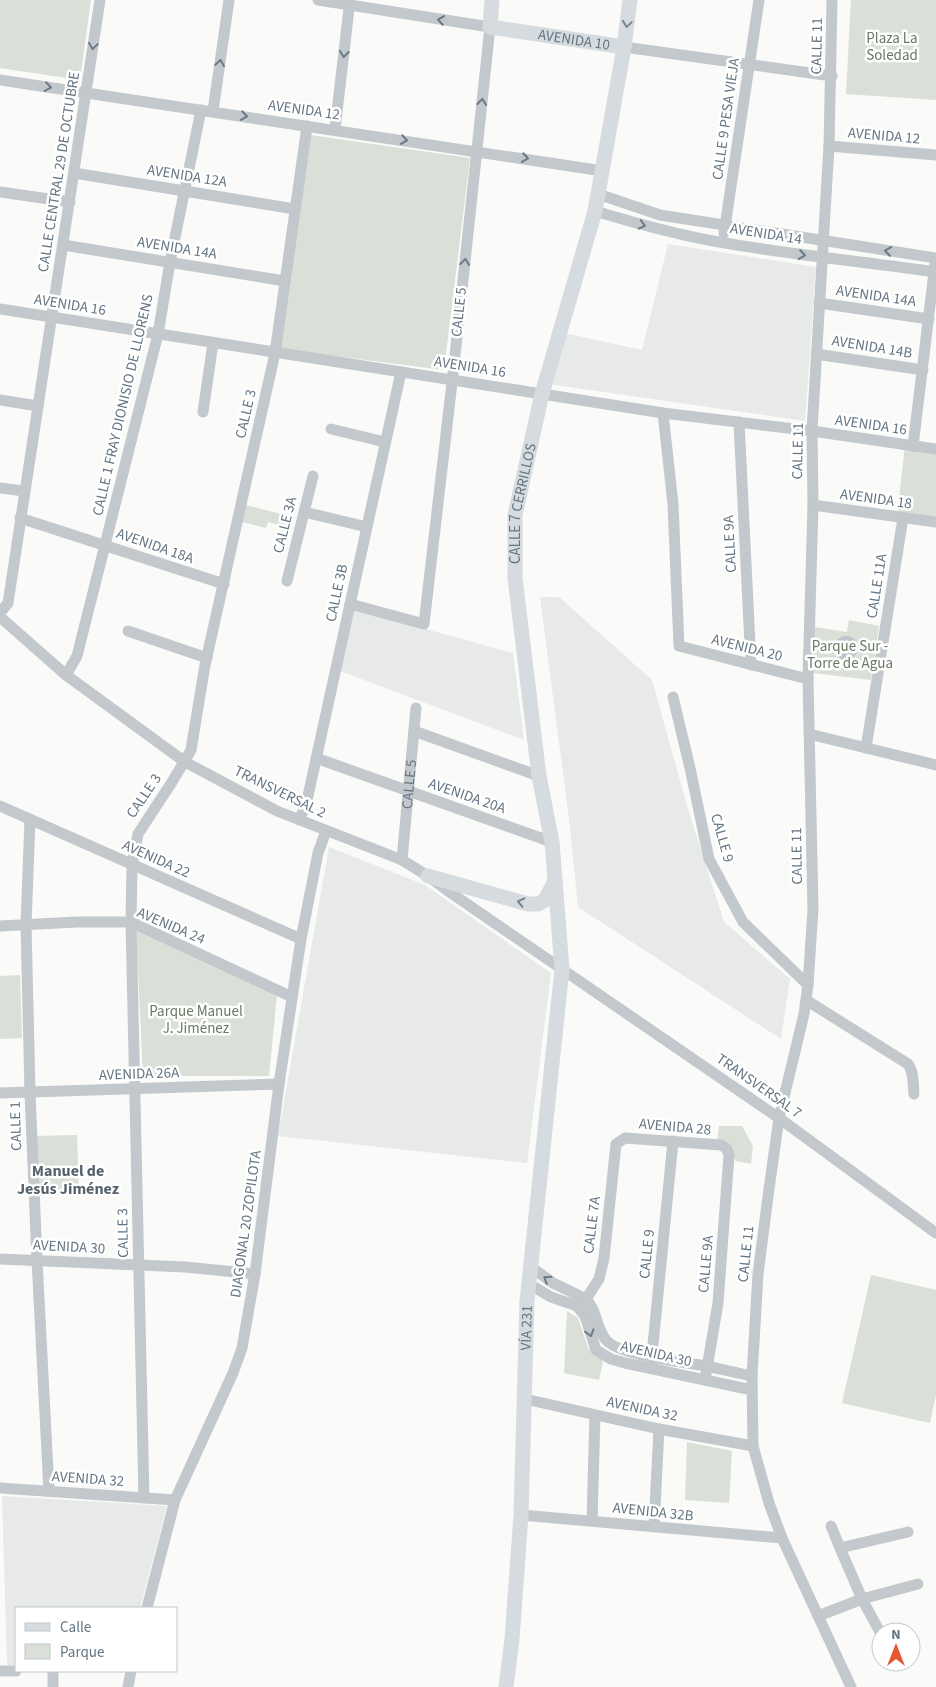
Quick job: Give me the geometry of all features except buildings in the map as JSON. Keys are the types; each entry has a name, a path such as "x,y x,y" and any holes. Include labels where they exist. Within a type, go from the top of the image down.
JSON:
{"main road":[{"name":"CALLE 5","path":"490,27 492,0"},
{"name":"CALLE 7 CERRILLOS","path":"562,969 552,842 539,776 514,578 514,515 542,394 595,211 624,47 630,0"},
{"name":"AVENIDA 10","path":"490,27 624,47"},
{"path":"428,876 528,904 538,904 546,900 556,879"},
{"name":"VÍA 231","path":"506,1687 512,1639 521,1515 529,1284 562,969"}],"street":[{"name":"CALLE CENTRAL 29 DE OCTUBRE","path":"0,613 8,603 100,0"},
{"path":"213,112 229,0"},
{"name":"AVENIDA 10","path":"318,0 350,3 490,27"},
{"name":"CALLE 9 PESA VIEJA","path":"723,243 759,0"},
{"name":"CALLE 11","path":"832,0 832,76 829,146 812,431 813,505 808,679 813,909 806,1000 779,1118 758,1274 752,1390 753,1446 769,1503 782,1538 851,1687"},
{"path":"335,129 350,3"},
{"name":"CALLE 5","path":"350,604 424,624 490,27"},
{"name":"AVENIDA 10","path":"624,47 832,76"},
{"name":"AVENIDA 12","path":"0,80 335,129 603,171"},
{"name":"CALLE 1 FRAY DIONISIO DE LLORENS","path":"66,675 77,656 158,334 170,262 201,110"},
{"name":"CALLE 3","path":"144,1498 131,922 132,865 138,834 191,750 207,658 275,353 307,126"},
{"name":"AVENIDA 12","path":"829,146 936,155"},
{"name":"AVENIDA 12A","path":"74,172 295,209"},
{"path":"0,192 70,202"},
{"name":"AVENIDA 14","path":"598,194 660,215 824,241 936,265"},
{"name":"AVENIDA 14","path":"595,211 659,229 723,243 823,258 936,265"},
{"name":"AVENIDA 14A","path":"63,245 285,281"},
{"path":"913,446 936,265"},
{"name":"AVENIDA 14A","path":"819,303 929,319"},
{"name":"AVENIDA 16","path":"0,309 662,413 812,431 936,449"},
{"path":"203,412 212,343"},
{"name":"AVENIDA 14B","path":"816,354 922,370"},
{"name":"CALLE 3B","path":"299,820 306,805 401,372"},
{"path":"0,400 38,406"},
{"name":"AVENIDA 20","path":"662,413 673,504 679,646 808,679"},
{"name":"CALLE 9A","path":"739,422 752,665"},
{"path":"331,429 385,442"},
{"name":"CALLE 3A","path":"287,581 313,476"},
{"path":"0,488 24,491"},
{"name":"AVENIDA 18","path":"813,505 936,522"},
{"path":"304,512 367,527"},
{"name":"AVENIDA 18A","path":"20,518 224,584"},
{"name":"CALLE 11A","path":"866,748 904,518"},
{"name":"TRANSVERSAL 2","path":"0,617 66,675 185,762 277,811 402,860 562,969"},
{"path":"128,631 207,658"},
{"name":"CALLE 9","path":"673,697 709,859 743,922 808,985"},
{"name":"CALLE 5","path":"402,860 416,708"},
{"path":"414,731 539,776"},
{"path":"809,734 936,765"},
{"name":"AVENIDA 20A","path":"316,758 552,842"},
{"name":"AVENIDA 22","path":"0,806 300,939"},
{"name":"CALLE 1","path":"30,819 26,925 30,1092 49,1492"},
{"name":"DIAGONAL 20 ZOPILOTA","path":"147,1607 175,1500 239,1357 255,1274 279,1084 300,939 318,853 326,831"},
{"name":"AVENIDA 24","path":"0,926 77,922 131,922 292,997"},
{"name":"TRANSVERSAL 7","path":"562,969 779,1118 936,1233"},
{"path":"806,1000 908,1064 913,1078 914,1094"},
{"name":"AVENIDA 26A","path":"0,1093 279,1084"},
{"name":"AVENIDA 28","path":"621,1140 626,1138 721,1145 726,1149"},
{"name":"CALLE 7A","path":"581,1311 586,1299 599,1279 616,1144 621,1140"},
{"name":"CALLE 9","path":"651,1364 673,1141"},
{"name":"CALLE 9A","path":"705,1380 718,1302 729,1155 726,1149"},
{"name":"AVENIDA 30","path":"0,1259 185,1267 255,1274"},
{"path":"531,1268 553,1283 586,1299"},
{"path":"529,1284 551,1297 577,1306 581,1311"},
{"name":"AVENIDA 30","path":"586,1299 590,1303 607,1341 618,1348 651,1364 705,1380 752,1390"},
{"name":"AVENIDA 30","path":"581,1311 585,1316 596,1350 611,1359 651,1364 707,1366 752,1376"},
{"name":"AVENIDA 32","path":"525,1399 659,1429 753,1446"},
{"path":"592,1521 595,1414"},
{"path":"654,1527 659,1429"},
{"name":"AVENIDA 32","path":"0,1488 175,1500"},
{"name":"AVENIDA 32B","path":"521,1515 782,1538"},
{"path":"832,1526 862,1599 874,1622"},
{"path":"840,1548 908,1532"},
{"path":"818,1616 862,1599 918,1584"},
{"path":"0,1671 15,1671"},
{"path":"53,1672 53,1687"},
{"path":"128,1687 131,1672"}],"shaded area":[{"path":"668,244 816,267 805,421 548,384 564,333 642,350"},
{"path":"540,597 559,597 652,680 688,809 724,922 790,979 781,1039 578,907 569,819"},
{"path":"353,609 513,653 524,740 340,671"},
{"path":"846,636 855,639 858,648 855,657 846,660 837,657 834,648 837,639"},
{"path":"329,847 425,885 551,973 527,1163 278,1136"},
{"path":"2,1496 167,1506 140,1607 15,1607 15,1665 7,1665"}],"green space":[{"path":"0,0 91,0 80,80 0,68"},
{"name":"Plaza La Soledad","path":"851,0 936,0 936,100 846,94"},
{"path":"310,135 470,158 444,370 279,349"},
{"path":"905,445 936,449 936,522 897,517"},
{"path":"242,504 293,517 290,528 268,522 266,528 238,521"},
{"name":"Parque Sur - Torre de Agua","path":"849,620 879,626 871,680 813,673 815,627 847,632"},
{"name":"Parque Manuel J. Jiménez","path":"136,928 277,995 269,1076 143,1076"},
{"path":"20,975 22,1038 0,1039 0,976"},
{"path":"719,1126 742,1126 753,1146 751,1164 736,1161 728,1148 717,1142"},
{"path":"77,1135 79,1194 36,1196 34,1136"},
{"path":"871,1275 936,1290 936,1395 930,1423 842,1403"},
{"path":"567,1311 578,1318 588,1348 603,1361 599,1380 564,1373"},
{"path":"687,1442 732,1451 729,1503 685,1500"}],"district":[{"name":"Manuel de Jesús Jiménez","path":"68,1180"}]}
